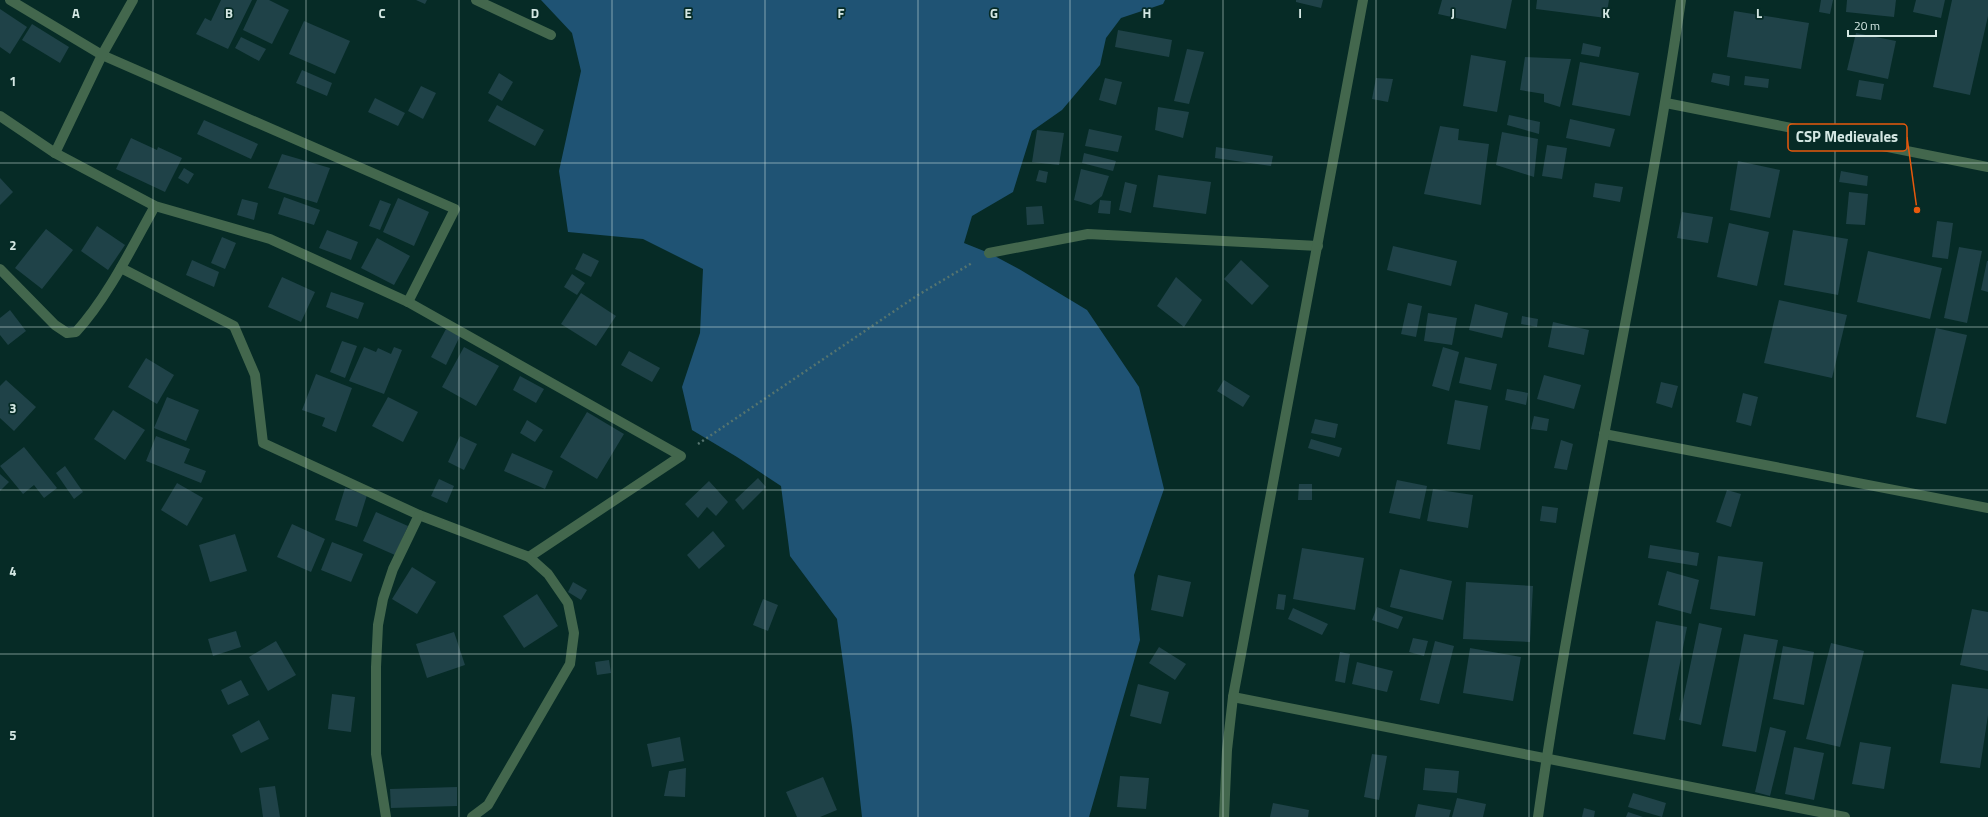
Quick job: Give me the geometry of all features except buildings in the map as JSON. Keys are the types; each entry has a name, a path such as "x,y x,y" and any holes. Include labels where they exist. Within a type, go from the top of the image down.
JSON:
{"street":[{"path":"10,0 102,54 455,209 408,302"},
{"path":"54,153 102,54 133,0"},
{"path":"476,0 551,35"},
{"path":"1224,817 1233,697 1363,0"},
{"path":"1538,817 1546,758 1604,434 1666,103 1681,0"},
{"path":"1666,103 1988,167"},
{"path":"0,116 54,153 155,206 270,239 408,302 681,456 529,557"},
{"path":"0,269 56,325 67,333 76,332 85,323 121,268 155,206"},
{"path":"989,253 1088,234 1318,246"},
{"path":"121,268 234,326 255,375 262,443 419,515 529,557 548,574 568,603 574,633 570,664 488,805 472,817"},
{"path":"1604,434 1988,508"},
{"path":"386,817 376,754 378,625 383,599 393,569 419,515"},
{"path":"1233,697 1845,817"}],"path":[{"path":"681,456 918,295 989,253"}],"water":[{"path":"541,0 1165,0 1163,4 1121,18 1106,38 1100,65 1062,110 1032,131 1013,192 972,216 964,243 989,253 1019,269 1087,310 1139,387 1164,489 1134,575 1140,640 1089,817 862,817 852,727 837,619 790,556 781,486 692,430 682,387 700,333 703,269 643,239 568,232 559,171 581,71 572,33"}],"place":[{"name":"CSP Medievales","path":"1917,210"}]}
